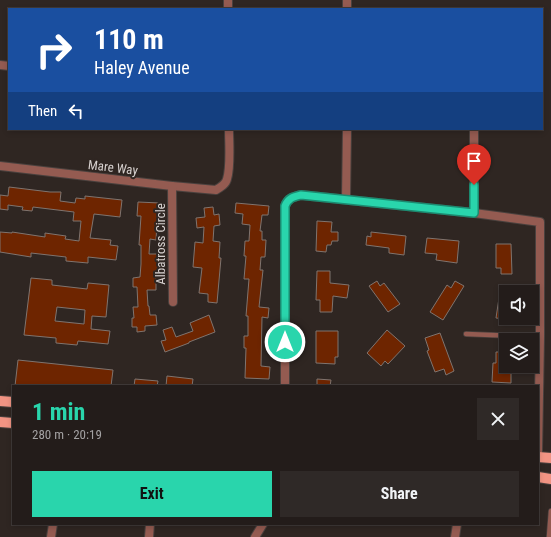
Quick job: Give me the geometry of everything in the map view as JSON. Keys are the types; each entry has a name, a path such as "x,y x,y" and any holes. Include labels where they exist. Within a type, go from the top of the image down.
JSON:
{"main road":[{"path":"0,401 12,402"},
{"path":"0,422 12,423"},
{"path":"539,457 551,458"},
{"path":"539,477 551,479"}],"street":[{"name":"Mare Way","path":"0,166 216,190 227,180 229,170 229,130"},
{"path":"346,200 347,130"},
{"path":"474,130 474,213"},
{"name":"Albatross Circle","path":"172,186 173,302"},
{"path":"286,385 285,206 287,201 292,197 301,195 474,213 540,222 539,395"},
{"path":"51,537 53,525"},
{"path":"149,537 150,525"},
{"path":"255,537 261,525"},
{"path":"455,537 457,525"}],"lane":[{"path":"466,334 540,337"},
{"path":"548,537 551,511"}],"building":[{"path":"9,187 61,192 60,201 75,203 76,198 85,199 85,196 122,200 120,217 94,214 90,238 111,240 110,245 118,246 116,260 88,257 88,263 66,261 66,257 31,253 31,257 0,252 0,232 12,232 45,237 45,233 66,236 65,239 79,241 81,221 73,221 74,212 33,207 32,211 22,210 23,207 8,205 8,210 0,209 0,195 8,196"},
{"path":"138,202 160,203 156,240 150,239 149,254 160,254 159,275 156,274 156,290 147,290 150,315 156,315 157,325 145,326 145,331 137,332 137,327 132,327 132,318 134,318 133,307 138,307 137,287 133,287 133,278 140,277 141,264 141,245 139,245 141,216 137,216"},
{"path":"236,203 269,206 268,215 262,215 260,231 262,231 262,240 266,240 265,257 261,257 260,270 263,270 259,307 269,308 268,318 262,317 261,366 270,367 269,379 245,378 246,348 244,348 244,336 248,336 248,316 246,316 249,279 244,279 246,256 244,256 245,241 249,241 250,225 242,224 243,214 235,213"},
{"path":"213,207 214,215 219,214 220,225 214,226 213,241 220,242 219,258 221,258 217,303 208,302 208,294 199,293 202,268 193,267 195,242 203,243 204,227 197,228 196,218 205,217 204,208"},
{"path":"317,221 332,222 331,232 338,232 338,241 332,241 331,245 327,245 326,252 316,251"},
{"path":"371,232 406,236 404,255 389,253 389,248 366,245 367,236 371,237"},
{"path":"427,238 459,241 457,263 436,260 437,254 425,253"},
{"path":"496,244 511,244 512,274 501,274 501,268 496,268"},
{"path":"317,271 330,271 330,283 349,285 347,298 333,296 332,312 320,312 320,300 316,300"},
{"path":"31,278 52,280 52,285 87,289 88,283 109,285 106,317 92,316 91,329 110,331 108,344 78,341 77,345 56,343 56,338 24,335","holes":["57,307 85,310 84,324 55,321"]},
{"path":"377,281 380,286 384,283 400,304 388,312 369,286"},
{"path":"455,281 464,286 443,320 430,312 447,285 451,288"},
{"path":"499,298 499,318 496,318"},
{"path":"209,315 215,332 165,352 161,341 166,340 163,330 172,327 176,337 193,331 190,323"},
{"path":"387,330 405,346 388,364 385,361 381,366 367,353"},
{"path":"316,331 338,331 338,357 335,357 335,364 316,363"},
{"path":"440,333 454,371 446,375 444,369 435,372 427,351 429,350 425,338"},
{"path":"496,352 499,352 499,373 511,373 511,383 492,382 493,363 496,363"},
{"path":"18,360 113,370 111,385 15,385"},
{"path":"167,376 193,379 192,385 166,385"},
{"path":"135,379 158,381 157,385 134,385"},
{"path":"317,379 331,380 330,385 317,385"}],"route":[{"path":"285,342 285,206 287,201 292,197 301,195 474,213 474,185"}]}
